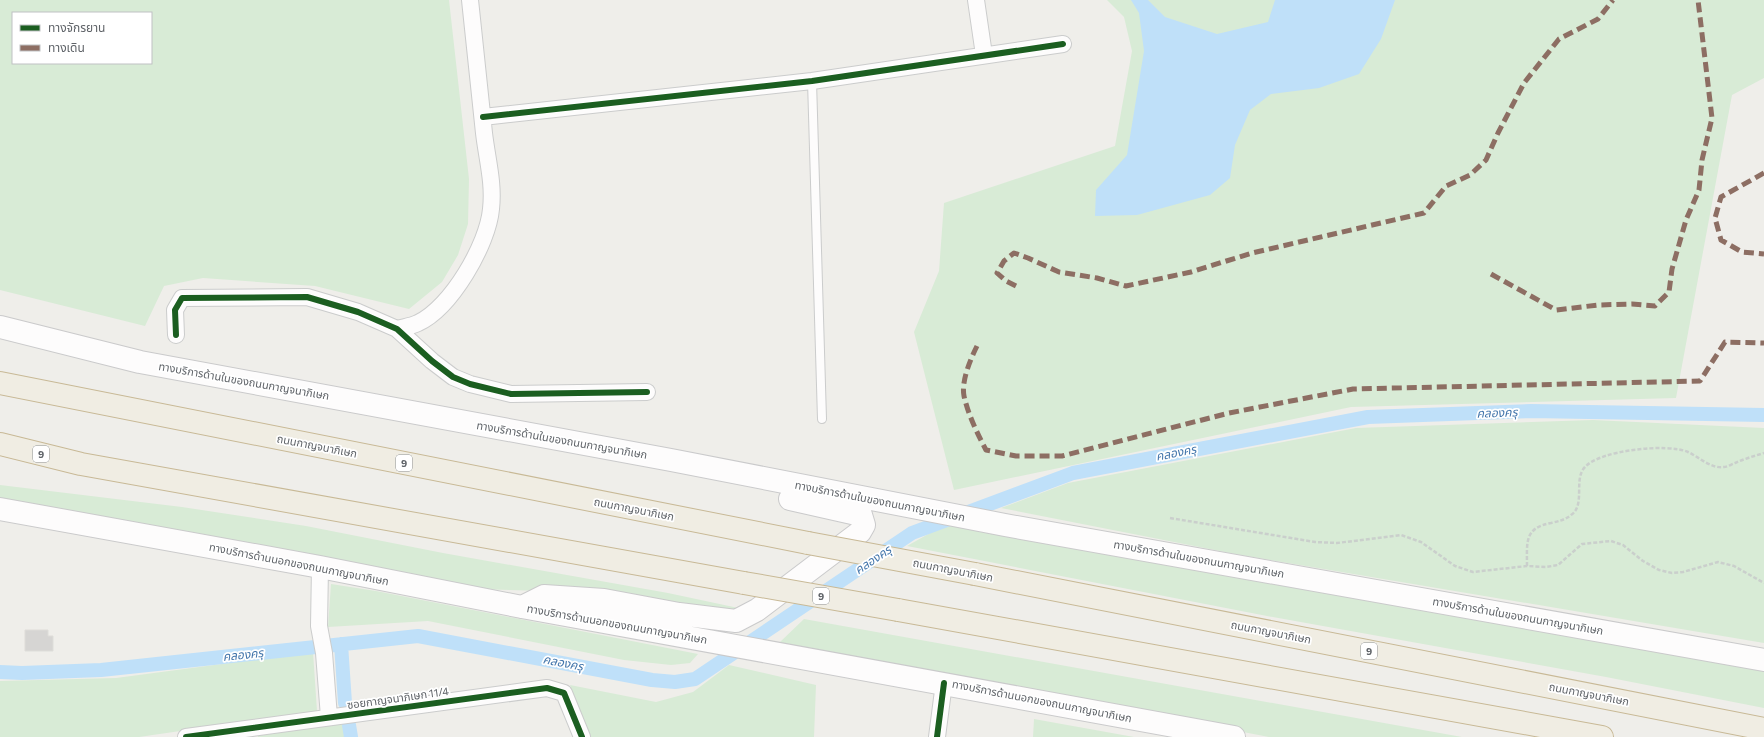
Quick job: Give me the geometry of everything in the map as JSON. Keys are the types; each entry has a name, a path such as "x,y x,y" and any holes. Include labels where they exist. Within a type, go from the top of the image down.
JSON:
{"highway":[{"name":"ถนนกาญจนาภิเษก","path":"0,383 808,543 975,574 1764,729"},
{"name":"9","path":"0,444 81,464 1602,737"},
{"path":"0,459 81,464"}],"main road":[{"name":"ทางบริการด้านในของถนนกาญจนาภิเษก","path":"0,327 140,362 671,460 1005,525 1764,660"},
{"path":"522,607 544,596 604,600 679,614 736,621 757,610 860,532 864,525 861,515 746,488 671,460"},
{"name":"ทางบริการด้านนอกของถนนกาญจนาภิเษก","path":"0,510 320,567 522,607 1234,737"}],"street":[{"path":"397,329 418,324 432,314 451,294 467,271 484,239 491,210 492,192 490,165 482,117 470,0"},
{"path":"976,0 984,55"},
{"path":"482,117 812,80 1063,44"},
{"path":"176,335 175,310 182,298 307,297 358,312 397,329 453,378 470,384 511,394 647,392"},
{"path":"320,567 319,626 324,653 329,717"},
{"path":"938,737 944,683"},
{"name":"ซอยกาญจนาภิเษก 11/4","path":"186,737 547,688 564,693 582,737"}],"lane":[{"path":"812,80 822,418"}],"path":[{"path":"1527,566 1527,543 1531,532 1541,525 1563,520 1572,515 1577,509 1581,474 1585,466 1620,452 1646,449 1672,449 1687,451 1712,465 1724,468 1764,453"},
{"path":"1170,518 1315,542 1337,542 1401,535 1421,542 1455,566 1473,572 1527,566 1546,567 1558,565 1582,544 1612,540 1623,545 1643,561 1659,570 1672,573 1683,572 1718,562 1734,566 1764,583"}],"green space":[{"path":"0,0 449,0 469,179 468,224 458,255 442,282 409,309 315,286 203,278 164,286 145,326 0,290"},
{"path":"1107,0 1764,0 1764,78 1732,95 1676,398 1351,407 954,490 914,332 939,271 944,203 1115,146 1132,51 1124,17"},
{"path":"1593,420 1764,428 1764,643 1235,554 1001,508 1068,483 1356,428"},
{"path":"0,485 182,507 306,526 443,553 668,593 743,609 738,616 546,591 477,589 0,502"},
{"path":"948,523 1180,563 1764,671 1764,708 1606,677 1267,616 907,546"},
{"path":"331,584 376,591 698,654 690,663 671,665 624,660 428,621 328,627"},
{"path":"804,619 1462,737 1269,737 779,643"},
{"path":"313,652 317,711 139,737 0,737 0,681 116,678"},
{"path":"729,665 816,685 814,737 590,737 570,685 656,702 693,692"},
{"path":"1034,719 1134,737 1033,737"},
{"path":"344,722 347,737 258,737 258,734"}],"water":[{"path":"1131,0 1148,0 1165,17 1217,34 1268,22 1275,0 1395,0 1381,39 1359,74 1319,88 1271,94 1250,110 1235,145 1230,178 1210,195 1137,215 1095,216 1096,190 1127,155 1144,51 1139,13"}],"building":[{"path":"25,630 48,630 48,636 53,636 53,651 25,651"}],"waterway":[{"name":"คลองครุ","path":"0,672 22,673 101,670 418,636 652,680 675,682 695,679 912,533 1073,473 1368,417 1531,411 1764,415"},
{"path":"341,644 345,703"},
{"path":"349,725 351,737"}],"marked path":[{"path":"1016,286 1006,281 997,273 1004,261 1014,253 1059,272 1097,278 1126,286 1191,272 1252,253 1424,213 1446,186 1470,175 1486,160 1524,83 1559,39 1598,19 1613,0"},
{"path":"1491,274 1556,310 1598,305 1632,304 1655,306 1669,292 1672,269 1686,220 1699,190 1702,160 1712,118 1698,0"},
{"path":"1764,173 1721,197 1715,218 1721,240 1742,252 1764,254"},
{"path":"977,346 967,370 963,390 970,417 986,450 1016,456 1062,456 1229,413 1353,389 1700,381 1725,342 1764,343"}],"cycle path":[{"path":"483,117 812,81 1063,44"},
{"path":"176,335 175,310 182,298 307,297 358,312 397,329 432,361 453,377 470,384 511,394 647,392"},
{"path":"937,737 944,683"},
{"path":"186,737 547,688 564,693 582,737"}]}
